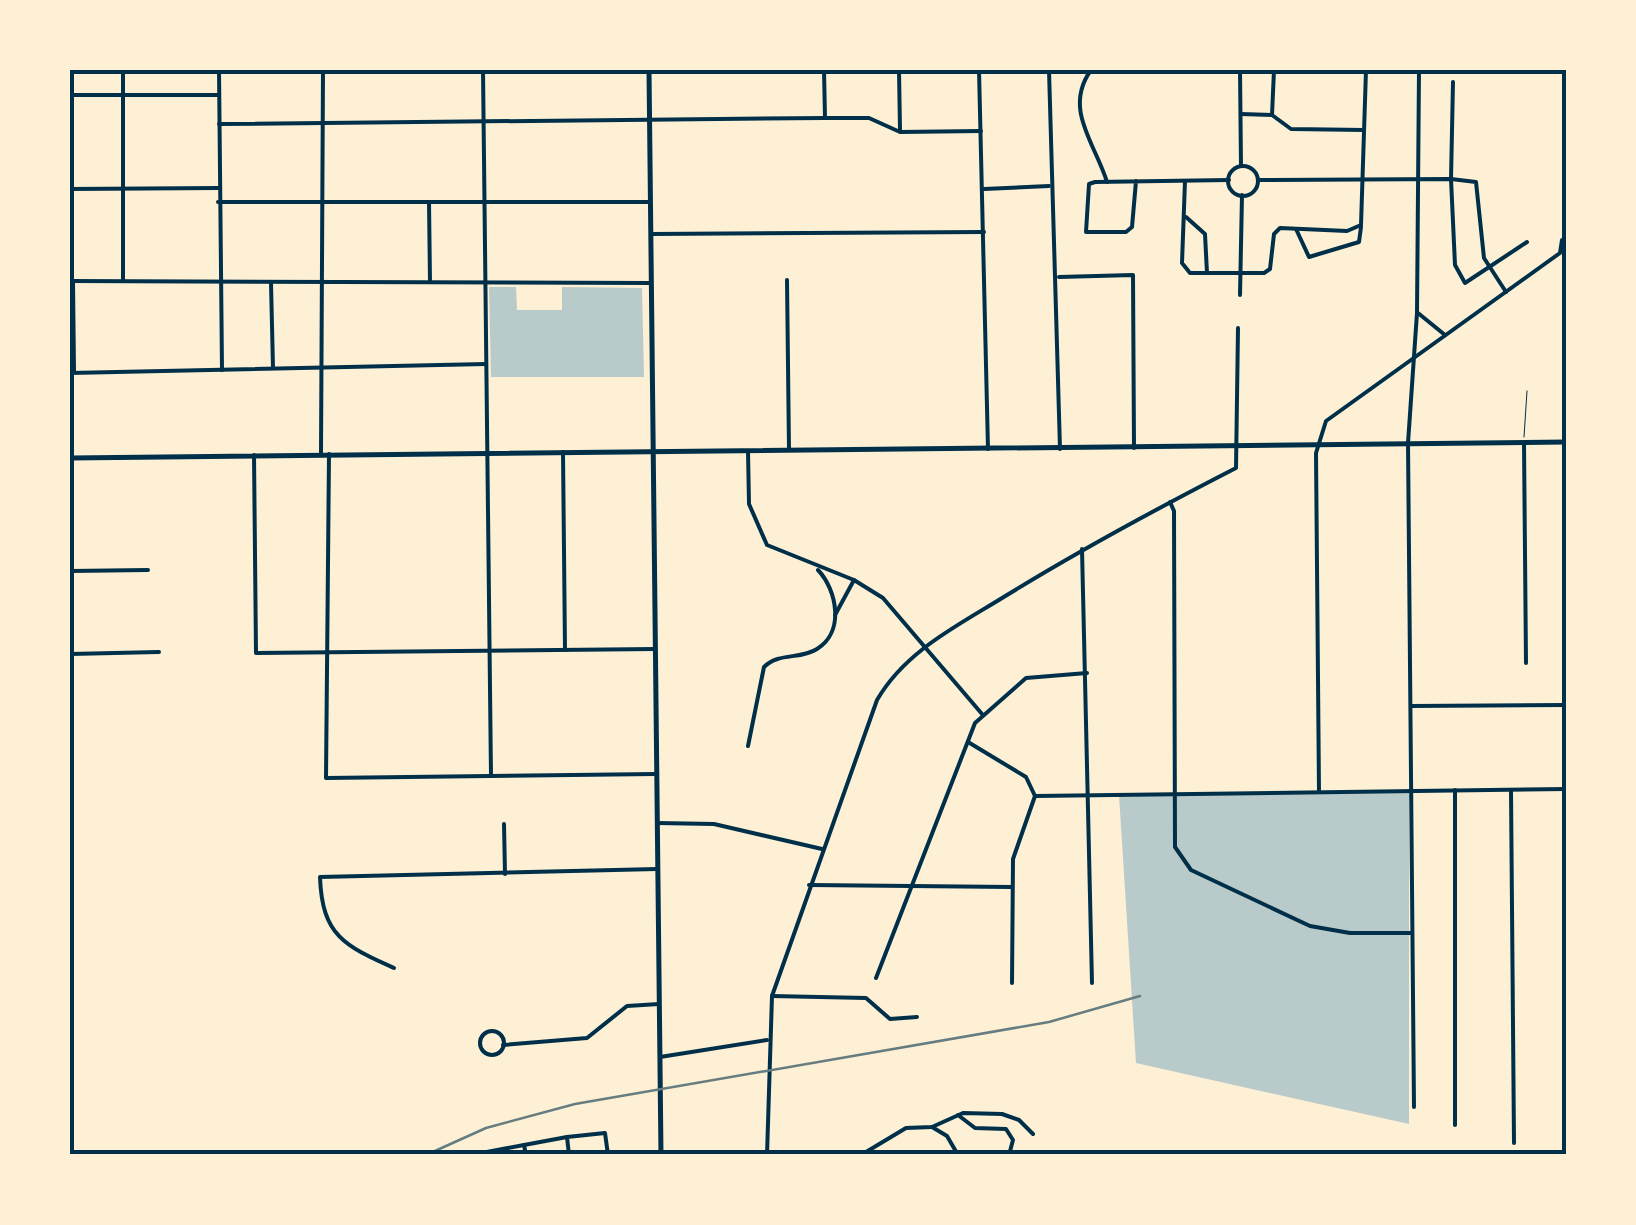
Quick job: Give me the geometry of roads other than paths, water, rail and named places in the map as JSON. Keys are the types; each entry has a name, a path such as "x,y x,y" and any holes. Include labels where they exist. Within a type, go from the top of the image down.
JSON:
{"main road":[{"path":"649,70 660,1155"},
{"path":"70,458 1566,442"}],"street":[{"path":"123,280 124,70"},
{"path":"220,70 222,370"},
{"path":"324,70 326,778 656,774"},
{"path":"483,70 491,776"},
{"path":"824,70 825,118"},
{"path":"899,70 900,132"},
{"path":"979,70 988,449"},
{"path":"1049,70 1049,186 1058,277 1060,448"},
{"path":"1090,70 1078,104 1082,126 1107,182"},
{"path":"1136,182 1132,227 1126,232 1086,232 1086,187 1107,182 1229,180 1241,166 1240,70"},
{"path":"1272,115 1274,70"},
{"path":"1296,229 1309,256 1359,242 1367,178 1366,70"},
{"path":"1414,1106 1408,443 1417,313 1419,70"},
{"path":"1453,82 1451,225 1460,278 1465,283 1473,281 1527,242"},
{"path":"70,96 219,96"},
{"path":"1241,114 1272,115 1291,129 1364,130"},
{"path":"219,124 869,118 900,132 981,131"},
{"path":"1241,166 1251,168 1258,180"},
{"path":"1229,180 1232,190 1242,195 1253,192 1258,180"},
{"path":"1258,180 1476,182 1484,258 1506,292"},
{"path":"1185,181 1183,270 1207,273 1270,269 1274,234 1280,228 1347,231 1361,225"},
{"path":"982,189 1049,186"},
{"path":"70,189 218,188"},
{"path":"1240,295 1242,195"},
{"path":"218,202 650,202"},
{"path":"429,202 430,282"},
{"path":"1184,216 1205,234 1207,273"},
{"path":"651,234 984,232"},
{"path":"1319,792 1317,446 1326,420 1560,254 1562,240"},
{"path":"1058,277 1133,275 1134,448"},
{"path":"486,364 72,373 71,280 651,283"},
{"path":"787,280 789,450"},
{"path":"271,283 273,368"},
{"path":"1417,313 1445,334"},
{"path":"767,1155 767,1040 772,996 877,700 896,672 925,647 1082,549 1236,468 1238,328"},
{"path":"1524,443 1526,663"},
{"path":"748,451 749,504 758,532 775,552 854,580 883,598 982,714"},
{"path":"563,452 565,650"},
{"path":"254,455 256,653 654,649"},
{"path":"1170,502 1174,511 1175,848 1191,870 1310,926 1350,932 1412,933"},
{"path":"1082,549 1092,984"},
{"path":"814,566 829,585 836,615"},
{"path":"70,571 148,570"},
{"path":"748,746 764,667 775,658 819,648 830,635 854,580"},
{"path":"70,654 159,652"},
{"path":"876,978 982,714 1026,678 1087,673"},
{"path":"1411,706 1566,705"},
{"path":"968,742 1026,777 1035,796 1013,859 1012,983"},
{"path":"1035,796 1566,789"},
{"path":"1455,790 1455,1125"},
{"path":"1511,790 1514,1143"},
{"path":"657,823 714,824 822,848"},
{"path":"504,824 504,876"},
{"path":"394,968 354,950 334,933 322,908 320,877 504,876 657,869"},
{"path":"809,885 1012,887"},
{"path":"772,996 866,998 890,1019 917,1017"},
{"path":"503,1044 493,1031 483,1034 480,1042 484,1052 492,1054 503,1044 586,1038 627,1006 659,1004"},
{"path":"660,1057 767,1040"},
{"path":"861,1155 906,1128 932,1127 958,1115 1002,1114 1019,1120 1033,1134"},
{"path":"958,1115 974,1128 1006,1130 1012,1140 1009,1155"},
{"path":"932,1127 947,1136 958,1155"},
{"path":"470,1155 606,1133 608,1155"},
{"path":"567,1137 569,1155"},
{"path":"524,1145 526,1155"}],"lane":[{"path":"1524,443 1527,391"}],"railway":[{"path":"426,1155 486,1128 575,1104 1049,1022 1140,996"}]}
